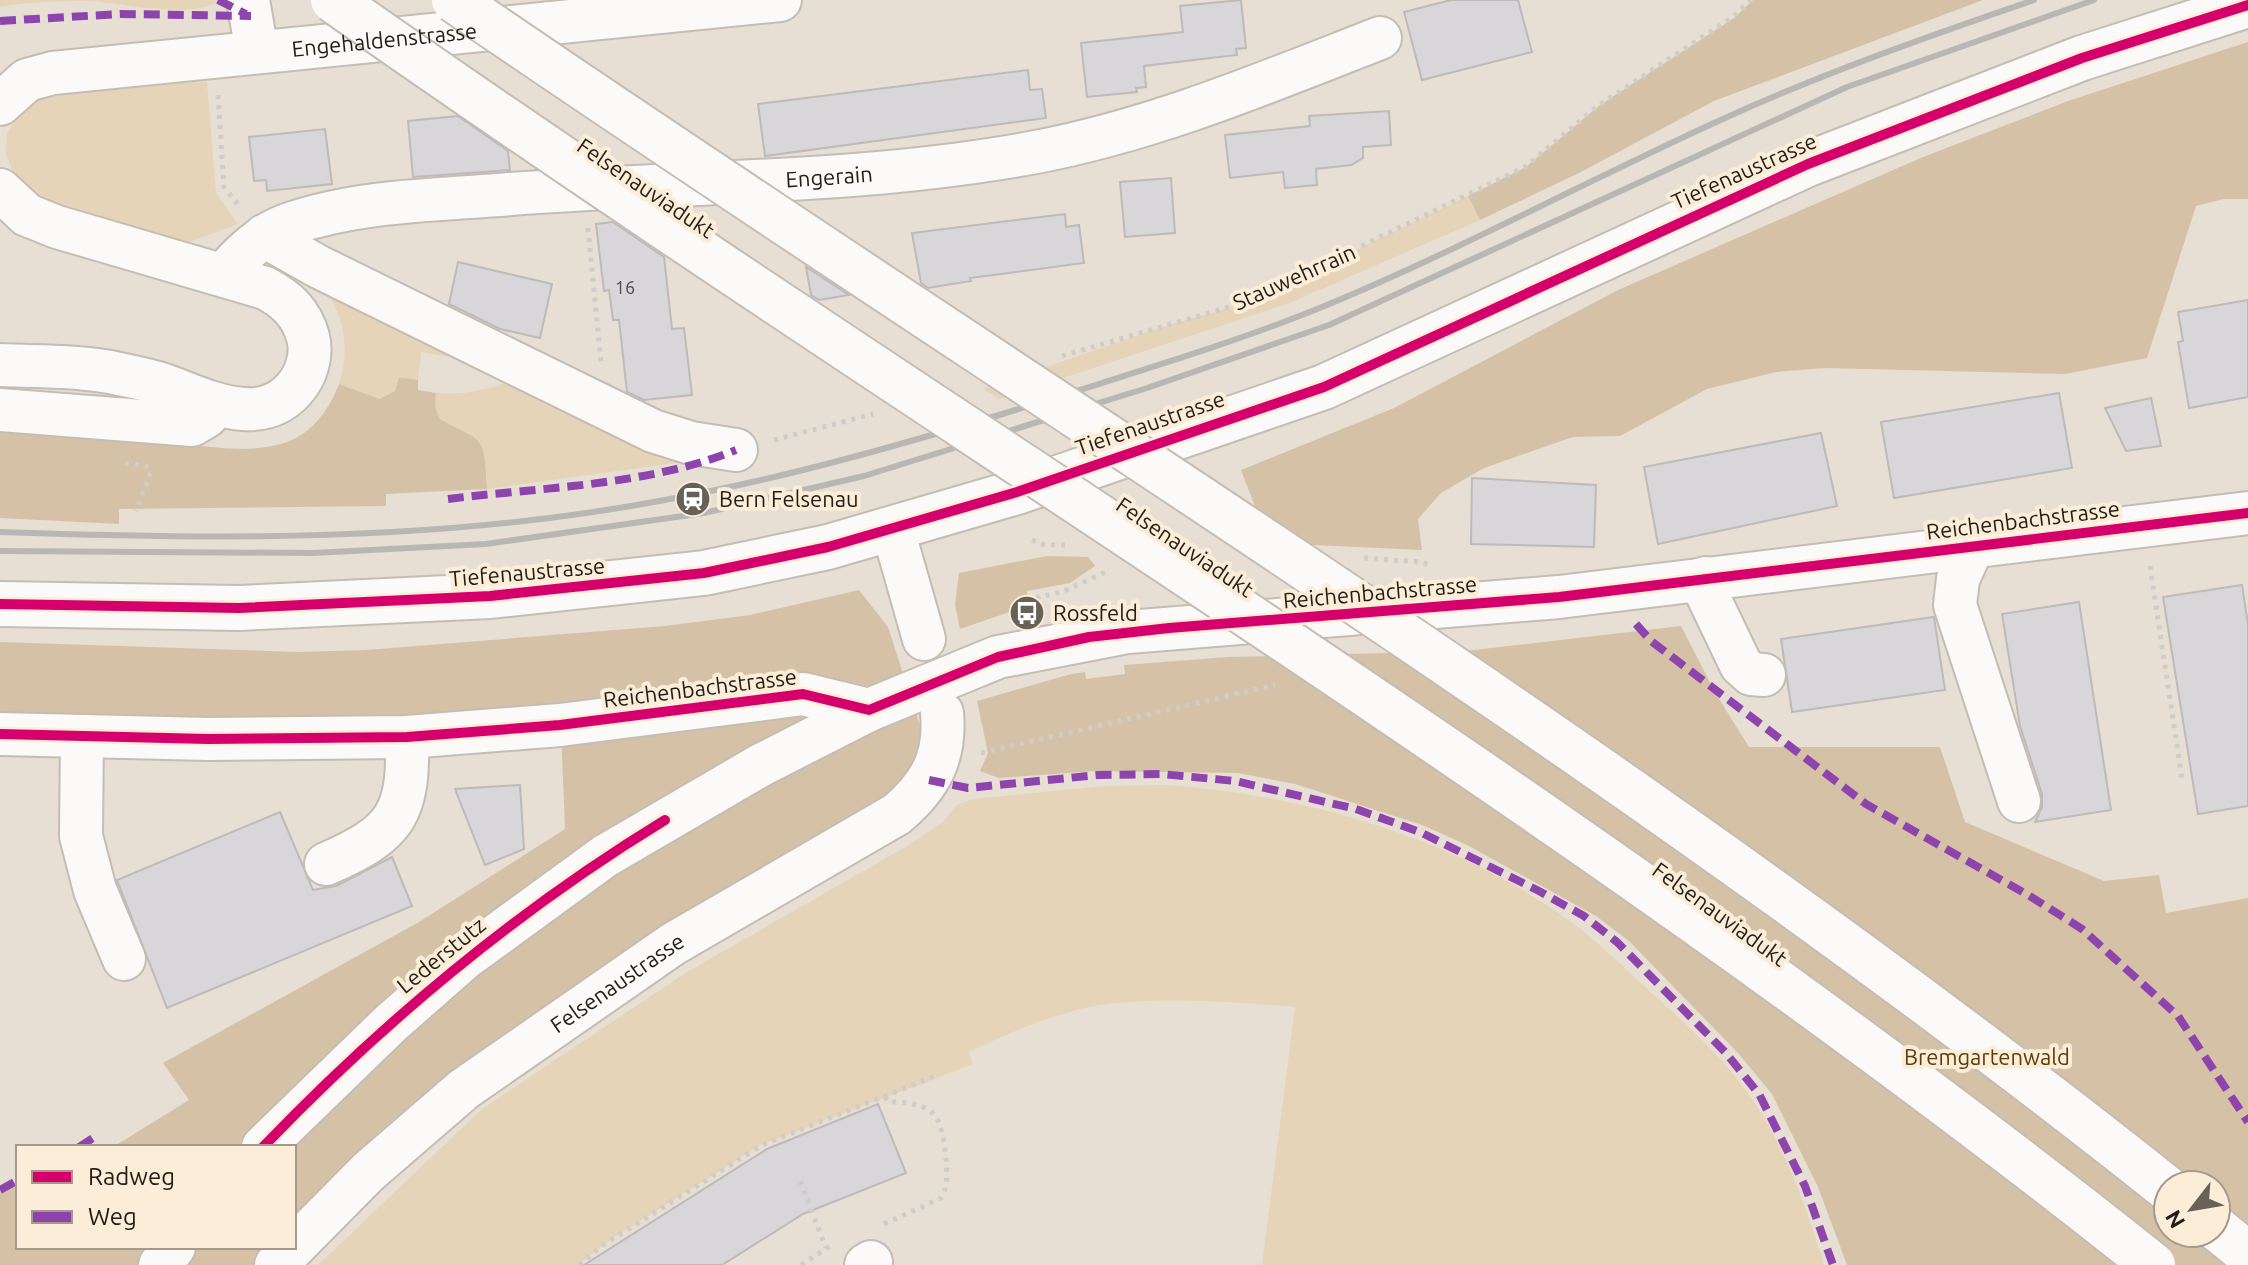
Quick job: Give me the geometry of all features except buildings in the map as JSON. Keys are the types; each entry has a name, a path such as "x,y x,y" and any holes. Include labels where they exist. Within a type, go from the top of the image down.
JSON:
{"main road":[{"name":"Felsenauviadukt","path":"333,0 1508,789 1831,1018 2153,1265"},
{"path":"454,0 1471,681 1869,962 2152,1177"},
{"name":"Tiefenaustrasse","path":"0,604 239,608 490,596 704,573 893,530 1017,492 1324,387 1808,164 2082,58 2248,5"},
{"path":"2232,1241 2248,1254"}],"street":[{"path":"248,0 257,52"},
{"name":"Engehaldenstrasse","path":"0,104 27,80 53,73 780,0"},
{"name":"Engerain","path":"224,274 255,225 391,203 644,185 798,179 1035,152 1159,122 1380,38"},
{"path":"0,190 27,215 57,227 265,288 290,304 306,330 309,358 299,383 279,401 249,410 213,404 162,384 110,372 66,366 0,365"},
{"path":"255,225 319,267 605,407 671,437 736,450"},
{"path":"0,410 192,425 207,416 213,404"},
{"name":"Reichenbachstrasse","path":"0,734 407,737 560,725 803,694 869,710 998,657 1089,637 1559,597 2248,513"},
{"path":"893,530 924,639"},
{"path":"1973,546 1958,579 1955,605 2019,801"},
{"path":"1705,578 1707,594 1741,665 1751,674 1764,675"},
{"name":"Lederstutz","path":"265,1145 391,1023 465,958 605,856 665,820 869,710"},
{"name":"Felsenaustrasse","path":"296,1245 368,1172 476,1080 673,944 897,814 918,796 933,775 944,737 942,713"},
{"path":"82,736 81,836 95,890 124,959"},
{"path":"326,864 376,840 388,828 405,792 407,737"},
{"path":"160,1265 172,1249"},
{"name":"Felsenaustrasse","path":"276,1265 292,1249"}],"path":[{"path":"215,56 224,187 255,225"},
{"path":"586,216 605,407"},
{"path":"736,450 879,412"},
{"path":"115,461 146,466 151,472 136,511"},
{"path":"2150,566 2182,779"},
{"path":"972,755 1278,684"},
{"path":"579,1265 603,1245 762,1145 785,1139 935,1076"},
{"path":"801,1265 826,1248 864,1249 941,1198 947,1186 942,1132 936,1117 923,1107 889,1102 885,1097"},
{"path":"800,1181 826,1248"},
{"path":"603,1245 608,1252"}],"shaded area":[{"path":"0,0 219,0 208,6 175,10 86,1 0,7"},
{"path":"207,82 216,193 238,224 187,243 52,211 14,175 6,153 7,134 21,111 33,100 67,87"},
{"path":"1468,196 1480,220 1287,304 999,399 983,389 1165,326 1243,304"},
{"path":"326,291 463,359 421,352 418,380 399,377 395,391 380,399 339,384 344,360 344,336 338,313"},
{"path":"522,375 698,460 487,489 483,449 474,437 440,419 435,407 436,393 480,390"},
{"path":"1166,785 1273,799 1377,825 1477,866 1525,891 1570,921 1685,1023 1748,1093 1793,1176 1824,1265 1262,1265 1295,1007 1160,1001 1085,1008 1040,1022 969,1052 973,1064 761,1145 616,1236 578,1265 318,1265 482,1109 687,972 909,845 943,822 957,805 973,799 1103,786"}],"green space":[{"path":"1753,0 1983,0 1714,101 1579,173 1480,220 1468,196 1526,167 1600,105 1734,18"},
{"path":"2248,42 2248,199 2224,199 2196,206 2147,358 2065,374 1825,368 1776,372 1707,389 1620,436 1573,437 1484,468 1441,493 1418,519 1422,550 1269,543 1241,470 1394,408 1618,290 1923,157 2068,101"},
{"path":"399,377 418,380 418,390 436,393 435,407 440,419 479,442 485,458 487,489 386,494 386,506 119,509 119,524 0,518 0,428 111,432 223,448 267,447 297,438 313,426 339,384 380,399 395,391"},
{"path":"1047,556 1088,557 1095,566 1070,583 1027,591 1027,606 960,629 955,605 959,573"},
{"path":"859,590 888,627 919,723 939,757 932,775 673,944 296,1244 296,1145 116,1145 189,1100 163,1063 419,922 565,829 560,707 357,719 0,716 0,642 297,652 366,650 665,626 750,615"},
{"name":"Bremgartenwald","path":"1681,626 1716,694 1749,747 1940,747 1965,822 2104,881 2159,875 2166,913 2248,898 2248,1265 1847,1265 1818,1187 1772,1094 1738,1053 1630,942 1596,916 1467,845 1422,825 1295,784 1238,773 1096,771 999,778 980,771 988,753 977,701 1071,674 1085,672 1086,679 1125,674 1124,665 1228,657 1465,651"},
{"path":"16,1182 16,1249 291,1249 275,1265 0,1265 0,1190"}],"railway":[{"path":"0,532 131,536 393,532 594,512 797,472 996,416 1295,318 1425,262 1753,105 1872,57 2034,0"},
{"path":"0,551 313,553 486,544 704,513 864,476 1147,388 1329,325 1847,87 2094,0"}],"marked path":[{"path":"218,0 246,14"},
{"path":"0,21 120,14 251,16"},
{"path":"448,499 631,478 702,462 736,450"},
{"path":"1636,624 1651,641 1866,804 2082,929 2178,1016 2248,1122"},
{"path":"929,780 968,788 1098,775 1161,774 1235,781 1356,809 1420,832 1537,890 1584,916 1617,942 1725,1052 1759,1094 1805,1186 1833,1265"},
{"path":"82,1145 93,1138"},
{"path":"0,1190 16,1181"}],"cycle path":[{"path":"0,604 239,608 490,596 704,573 828,547 1017,492 1324,387 1808,164 2082,58 2248,5"},
{"path":"0,734 208,739 407,737 560,725 803,694 869,710 998,657 1089,637 1559,597 2248,513"},
{"path":"265,1145 356,1056 454,970 556,892 665,820"}],"place":[{"name":"Bern Felsenau","path":"693,499"},
{"name":"Rossfeld","path":"1027,613"}]}
